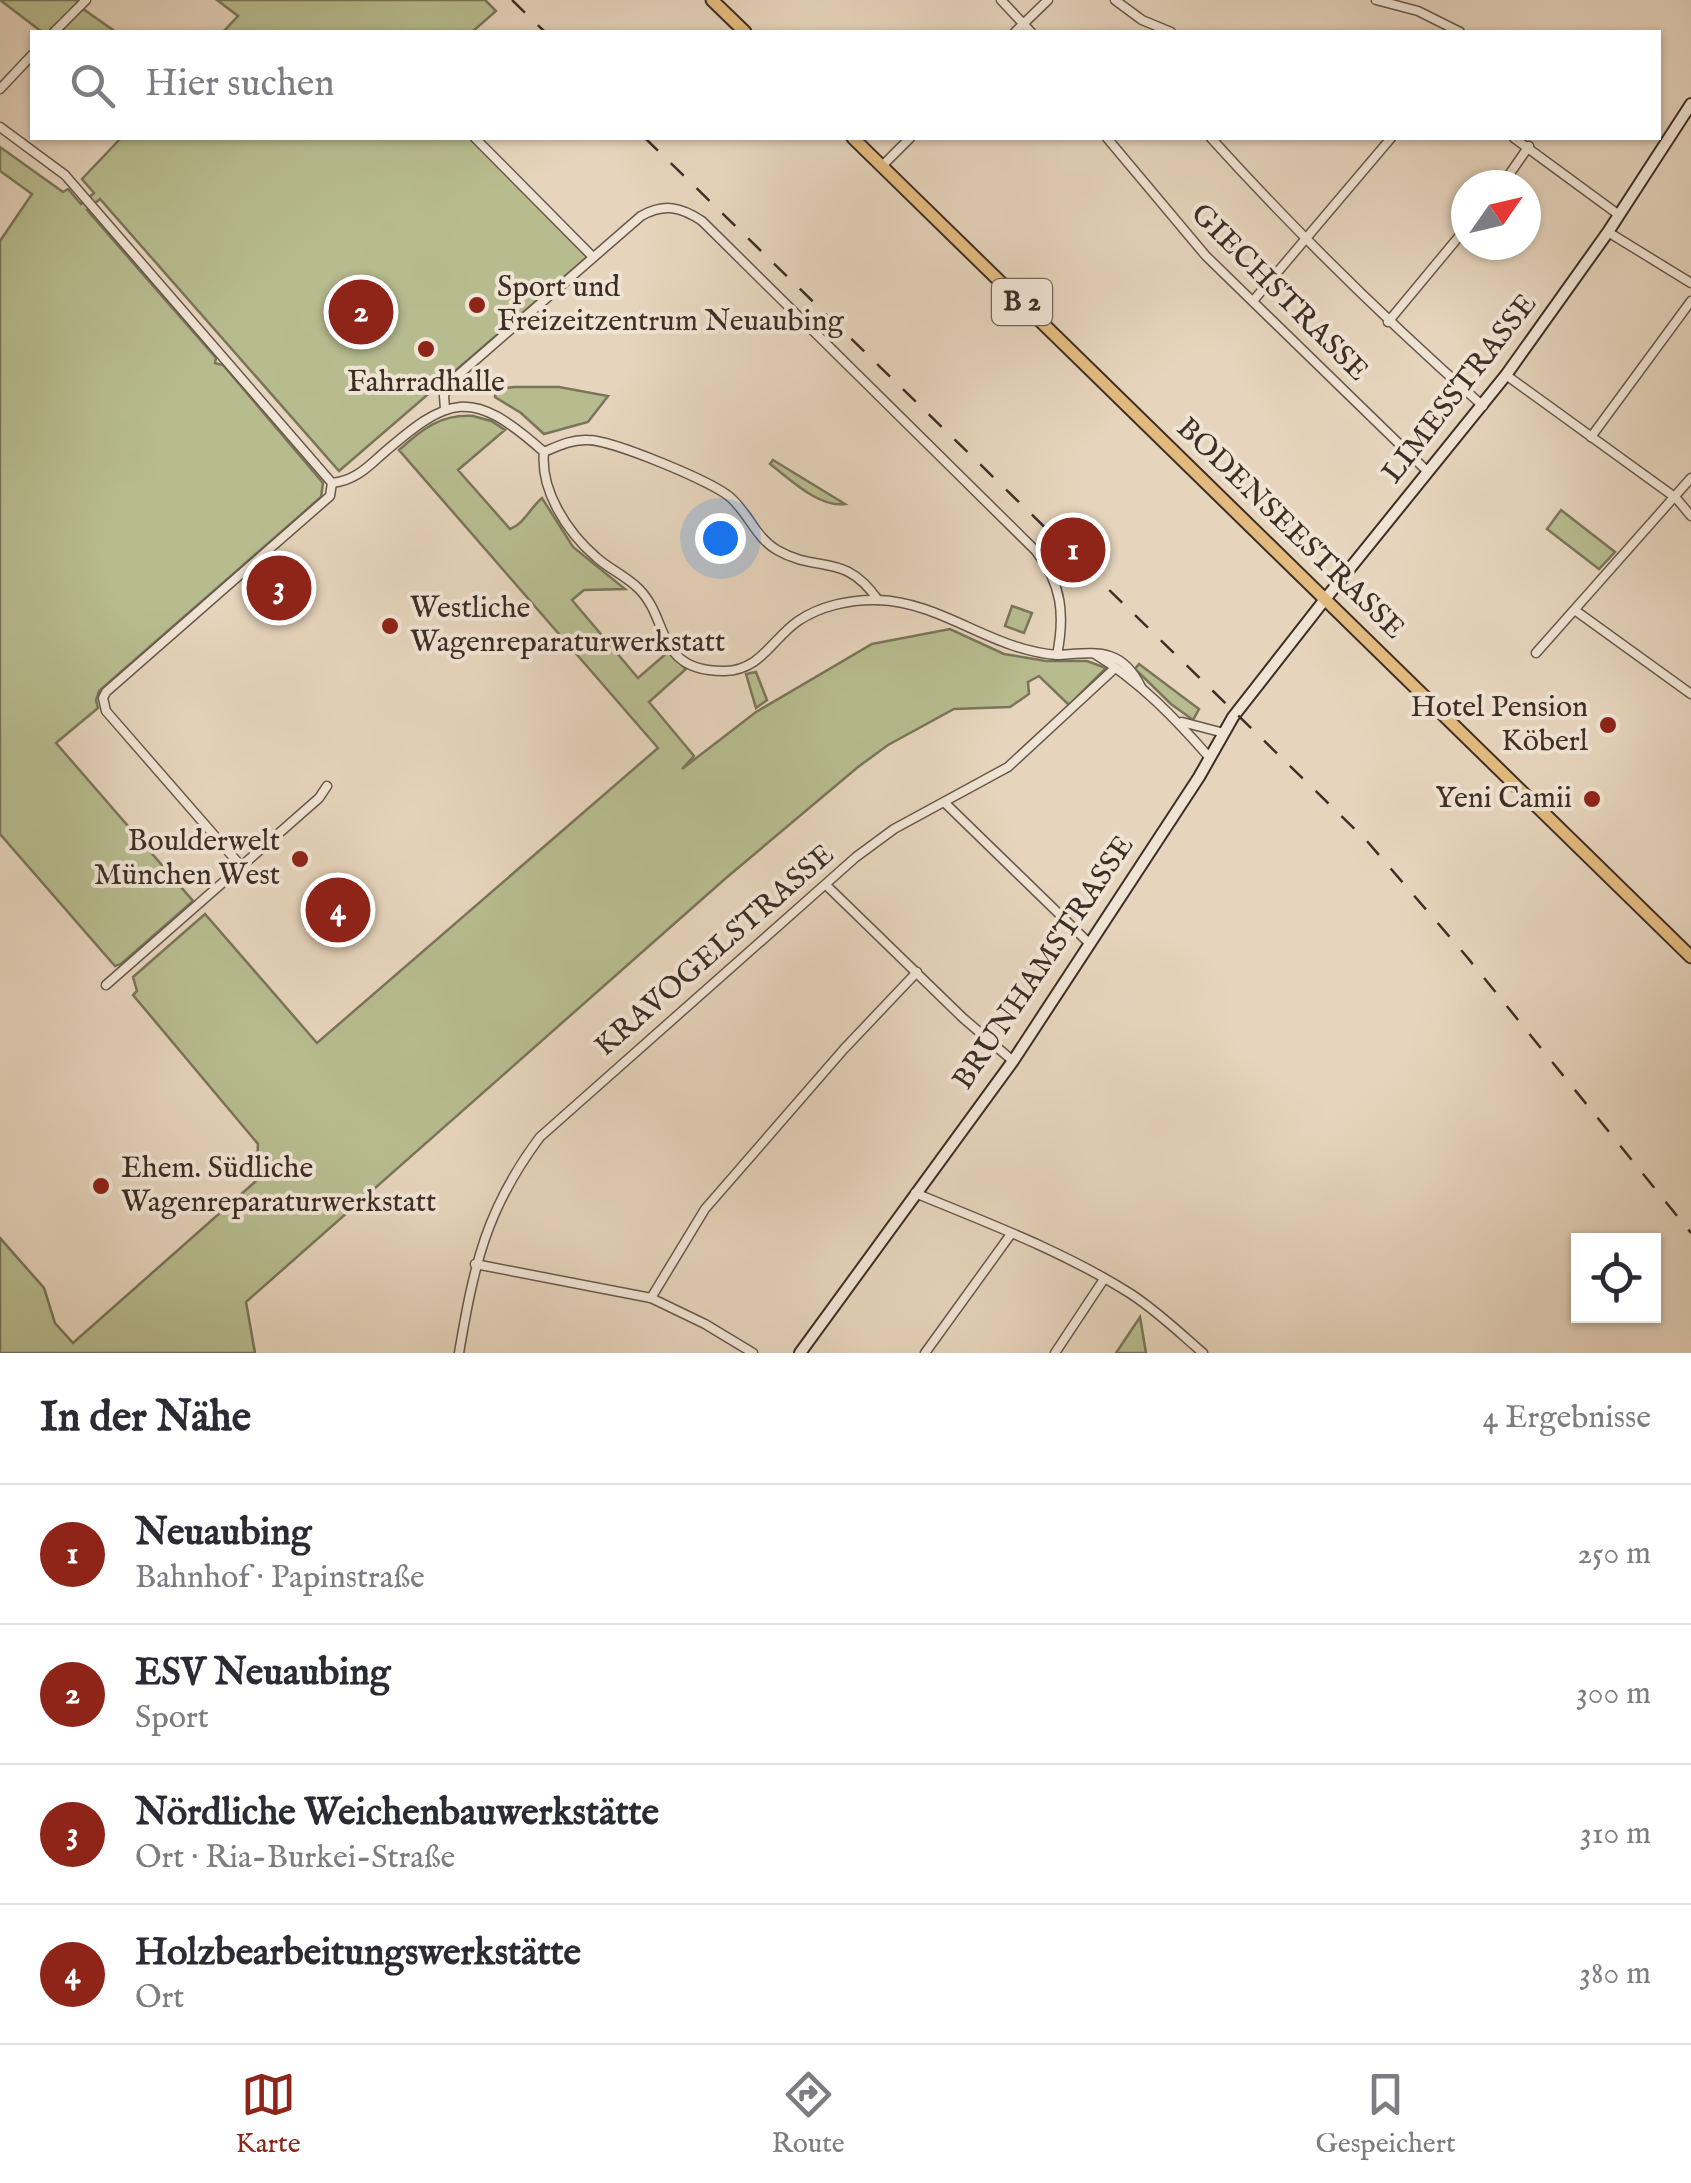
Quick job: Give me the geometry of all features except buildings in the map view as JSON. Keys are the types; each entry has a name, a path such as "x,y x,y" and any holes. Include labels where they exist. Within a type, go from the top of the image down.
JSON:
{"main road":[{"path":"712,0 743,30"},
{"name":"BODENSEESTRASSE","path":"855,140 1691,957"}],"street":[{"path":"56,30 86,0"},
{"path":"1001,0 1029,30"},
{"path":"1017,30 1048,0"},
{"path":"1115,0 1142,20 1166,30"},
{"path":"1376,0 1418,10 1457,30"},
{"path":"0,89 30,57"},
{"name":"LIMESSTRASSE","path":"1326,598 1506,376 1608,232 1691,104"},
{"path":"0,127 65,176 332,483 330,496 103,698 106,712 241,866"},
{"path":"477,140 592,257"},
{"path":"882,166 908,140"},
{"name":"GIECHSTRASSE","path":"1109,140 1206,256 1428,472"},
{"path":"1213,140 1388,322 1482,406"},
{"path":"1253,301 1389,140"},
{"path":"1518,140 1619,215"},
{"path":"1512,170 1529,146"},
{"path":"445,409 449,383 592,257 651,210 676,207 702,221 1036,552 1053,579 1060,603 1064,623 1057,654"},
{"path":"1608,232 1691,283"},
{"path":"1388,322 1451,246"},
{"path":"1592,436 1691,300"},
{"path":"1506,376 1676,498 1691,516"},
{"path":"332,483 360,474 430,414 445,409 466,407 496,414 544,452"},
{"path":"544,452 583,440 612,443 712,485 738,504 770,545 783,553 849,570 878,600"},
{"path":"544,452 542,469 546,485 580,542 642,591 671,650 693,665 726,671 746,667 798,621 834,605 878,600 916,605 990,640 1035,653 1105,652 1136,677 1141,687"},
{"path":"1536,654 1691,478"},
{"name":"BRUNHAMSTRASSE","path":"800,1353 1012,1060 1224,732 1326,598"},
{"path":"1576,611 1691,694"},
{"path":"1092,652 1178,720 1209,757"},
{"name":"KRAVOGELSTRASSE","path":"459,1353 476,1264 501,1194 540,1136 894,829 1008,767 1114,669"},
{"path":"1178,720 1224,732"},
{"path":"106,985 319,798 327,786"},
{"path":"945,804 1090,944"},
{"path":"826,885 1012,1060"},
{"path":"652,1298 705,1209 916,972"},
{"path":"915,1193 1011,1234 1135,1296 1203,1353"},
{"path":"925,1353 1011,1234"},
{"path":"476,1264 652,1298 752,1353"},
{"path":"1055,1353 1104,1279"}],"green space":[{"path":"0,0 78,0 76,4 113,30 39,30"},
{"path":"217,0 485,0 496,11 474,30 225,30 238,16"},
{"path":"119,140 476,140 593,252 339,471 100,199 87,210 216,358 215,363 223,365 323,483 321,497 99,691 98,708 56,743 193,901 115,966 0,834 0,241 32,194 0,171 0,147 63,192 68,189 81,204 94,193 82,179"},
{"path":"559,387 608,396 588,422 544,434 495,397 496,389"},
{"path":"473,416 505,430 458,470 510,529 542,498 573,547 625,589 584,590 572,600 638,678 668,652 686,669 649,702 694,756 682,769 756,712 872,644 950,629 1004,654 1046,661 1087,661 1106,668 1069,705 1039,676 1028,682 1029,694 1010,707 954,709 888,745 858,767 726,878 246,1302 255,1353 0,1353 0,1238 44,1288 55,1323 73,1343 256,1181 258,1144 133,995 137,991 133,977 205,914 317,1043 658,748 399,450 433,424"},
{"path":"773,460 845,504 825,502 805,491 770,464"},
{"path":"1561,510 1615,552 1599,569 1547,529"},
{"path":"1012,606 1032,613 1024,633 1005,626"},
{"path":"1139,664 1199,709 1193,720 1135,669"},
{"path":"756,672 767,700 756,708 746,674"},
{"path":"1140,1317 1146,1353 1116,1353"}],"railway":[{"path":"512,0 543,30"},
{"path":"647,140 1366,840 1467,957 1691,1233"}],"place":[{"name":"Sport und Freizeitzentrum Neuaubing","path":"477,305"},
{"name":"ESV Neuaubing","path":"361,312"},
{"name":"Fahrradhalle","path":"426,349"},
{"name":"Neuaubing","path":"1073,550"},
{"name":"Nördliche Weichenbauwerkstätte","path":"279,588"},
{"name":"Westliche Wagenreparaturwerkstatt","path":"390,626"},
{"name":"Hotel Pension Köberl","path":"1608,725"},
{"name":"Yeni Camii","path":"1592,799"},
{"name":"Boulderwelt München West","path":"300,859"},
{"name":"Holzbearbeitungswerkstätte","path":"338,910"},
{"name":"Ehem. Südliche Wagenreparaturwerkstatt","path":"101,1186"}]}
